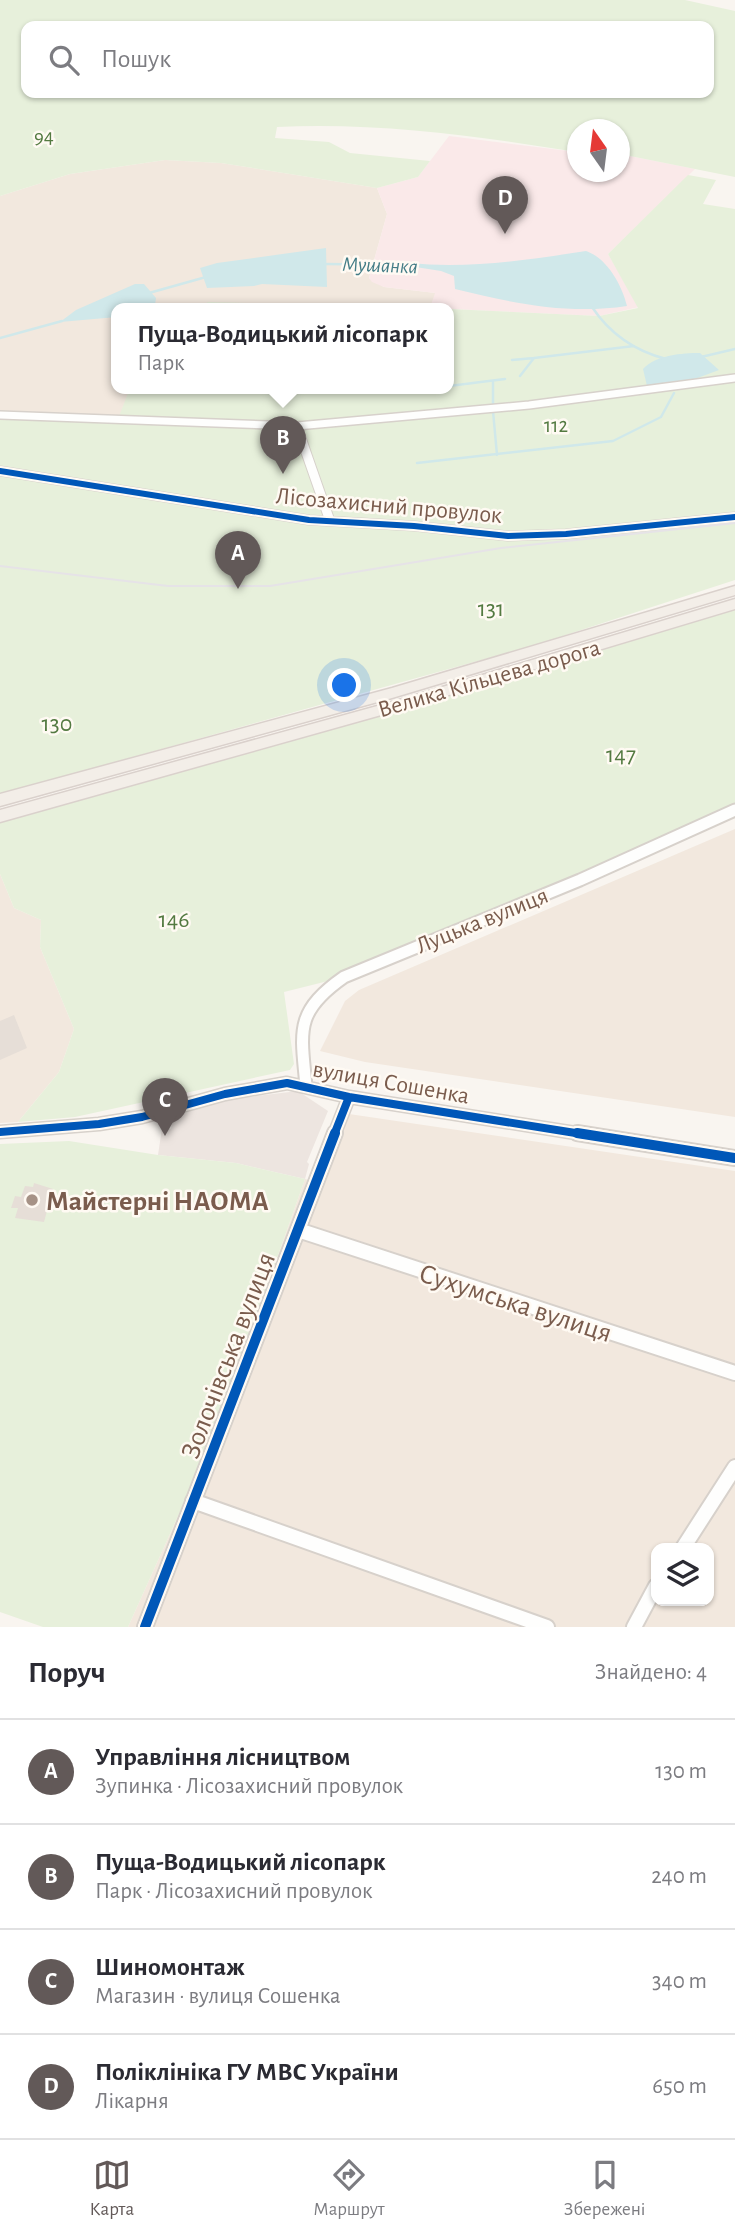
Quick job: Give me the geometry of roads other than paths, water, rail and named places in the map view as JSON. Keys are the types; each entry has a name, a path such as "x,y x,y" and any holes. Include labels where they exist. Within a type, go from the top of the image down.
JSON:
{"main road":[{"name":"Велика Кільцева дорога","path":"0,800 379,696 735,590"},
{"name":"Велика Кільцева дорога","path":"0,816 387,709 735,604"}],"street":[{"path":"0,415 298,426 528,405 735,378"},
{"path":"298,426 330,521"},
{"name":"Лісозахисний провулок","path":"0,471 330,521 523,536 735,517"},
{"name":"Луцька вулиця","path":"306,1086 302,1022 310,1005 332,984 580,880 735,810"},
{"name":"вулиця Сошенка","path":"0,1132 99,1124 142,1117 261,1086 287,1083 349,1097 735,1158"},
{"name":"Золочівська вулиця","path":"145,1627 349,1097"},
{"name":"Сухумська вулиця","path":"298,1230 735,1373"},
{"path":"686,1543 735,1466"},
{"path":"194,1501 547,1627"},
{"path":"634,1627 651,1595"}],"water":[{"path":"326,248 327,287 262,284 207,288 200,268 217,263"},
{"path":"586,251 607,266 627,306 583,309 519,303 455,289 454,276 409,266 409,263 498,263"},
{"path":"135,284 144,284 156,298 155,303 111,303 111,318 60,322 76,310"},
{"path":"700,353 719,370 692,380 647,386 643,369 648,364 670,356"}],"waterway":[{"name":"Мушанка","path":"325,264 412,265"},
{"name":"Мушанка","path":"149,293 206,277"},
{"name":"Мушанка","path":"592,307 615,333 634,346"},
{"name":"Мушанка","path":"0,338 62,321"},
{"path":"534,358 634,346"},
{"name":"Мушанка","path":"634,346 666,359"},
{"name":"Мушанка","path":"701,357 735,349"},
{"path":"512,360 534,358"},
{"path":"520,376 534,358"},
{"path":"454,385 505,379"},
{"path":"493,382 493,404"},
{"path":"497,454 613,441 661,417 674,393"},
{"path":"493,411 497,454"},
{"path":"417,463 497,454"}],"tram line":[{"path":"0,566 168,586 270,586 501,548 735,523"}],"place":[{"name":"Поліклініка ГУ МВС України","path":"505,234"},
{"name":"Пуща-Водицький лісопарк","path":"283,474"},
{"name":"Управління лісництвом","path":"238,589"},
{"name":"Шиномонтаж","path":"165,1136"},
{"name":"Майстерні НАОМА","path":"32,1200"}],"park label":[{"name":"94","path":"44,136"},
{"name":"112","path":"556,425"},
{"name":"131","path":"491,608"},
{"name":"130","path":"57,723"},
{"name":"147","path":"621,754"},
{"name":"146","path":"174,919"}]}
